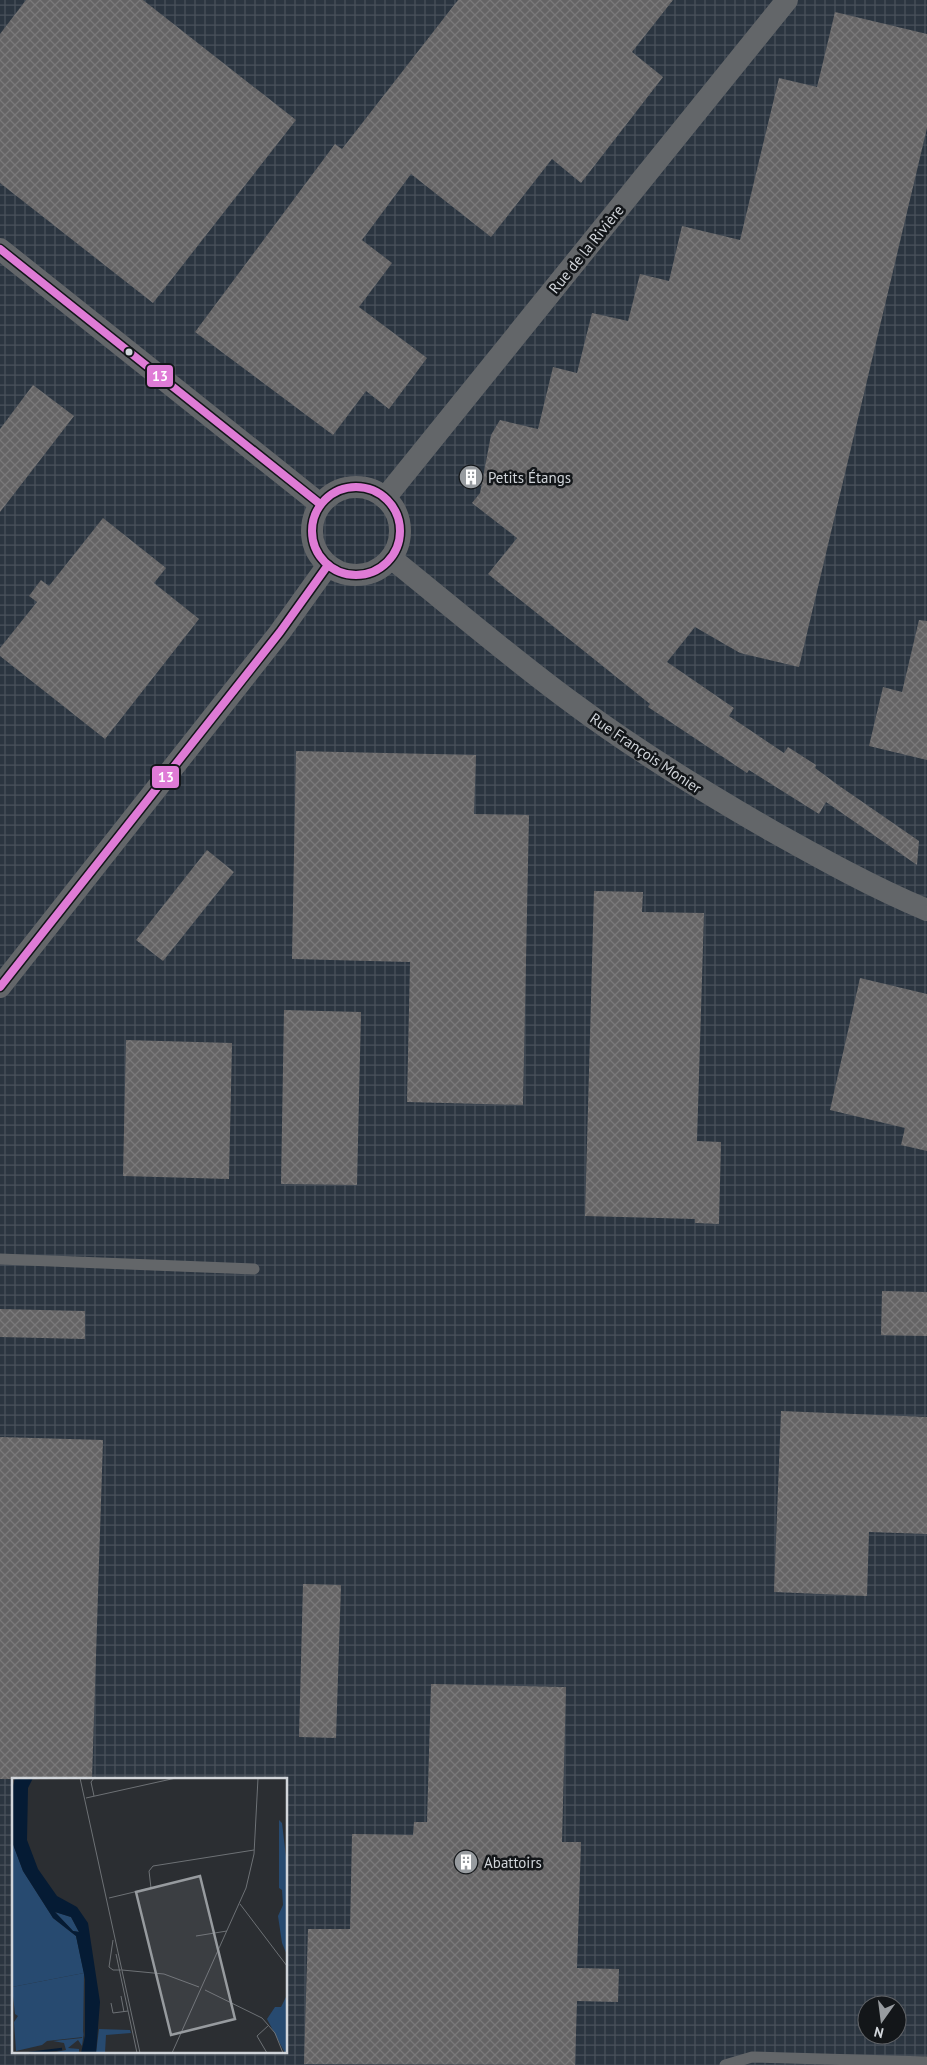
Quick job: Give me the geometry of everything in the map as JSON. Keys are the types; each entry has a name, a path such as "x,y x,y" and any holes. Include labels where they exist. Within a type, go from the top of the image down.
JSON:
{"street":[{"name":"Rue de la Rivière","path":"385,498 787,0"},
{"path":"0,249 320,504"},
{"path":"363,486 377,491 385,498 396,512 400,527 399,541 391,558 383,566 370,573 356,575 341,573 328,566 318,555 312,541 311,527 320,504 334,492 348,487 363,486"},
{"name":"Rue François Monier","path":"391,558 531,672 652,758 714,798 813,854 927,910"},
{"path":"0,987 274,640 328,566"}],"lane":[{"path":"0,1259 254,1269"},
{"path":"725,2065 752,2057 927,2062"}],"shaded area":[{"path":"0,0 927,0 927,2065 0,2065"}],"building":[{"path":"26,0 143,0 296,120 153,303 0,183 0,34"},
{"path":"458,0 673,0 632,52 663,77 581,183 552,159 491,237 411,174 362,240 392,263 359,307 427,358 389,409 366,391 333,435 195,332 335,144 342,149"},
{"path":"835,12 927,34 927,128 799,667 740,653 695,627 667,662 734,708 729,716 784,753 788,747 816,765 815,768 838,785 919,841 917,865 826,802 819,814 749,770 747,773 648,707 650,704 488,574 517,538 472,503 480,493 491,435 500,420 538,429 553,367 577,373 592,313 628,321 640,274 669,281 682,226 740,240 779,78 817,87"},
{"path":"33,385 74,416 0,512 0,429"},
{"path":"103,518 166,568 154,583 199,619 105,739 0,656 0,648 37,602 29,596 41,580 49,586"},
{"path":"919,620 927,621 927,760 869,746 883,687 902,692"},
{"path":"296,751 476,755 474,814 529,815 523,1105 407,1102 410,962 292,959"},
{"path":"207,850 234,872 163,961 136,940"},
{"path":"594,891 643,892 642,912 704,913 697,1141 721,1142 719,1224 695,1223 695,1219 585,1216"},
{"path":"860,978 927,994 927,1151 901,1145 905,1128 830,1110"},
{"path":"284,1010 361,1012 357,1185 281,1184"},
{"path":"126,1040 232,1043 229,1179 123,1176"},
{"path":"882,1291 927,1292 927,1336 881,1335"},
{"path":"0,1309 85,1311 85,1339 0,1337"},
{"path":"781,1411 927,1417 927,1534 869,1532 867,1596 774,1592"},
{"path":"0,1437 103,1440 92,1778 0,1779"},
{"path":"303,1584 341,1585 336,1738 299,1737"},
{"name":"Abattoirs","path":"431,1684 566,1687 562,1842 581,1842 577,1968 619,1969 618,2002 577,2001 575,2065 304,2064 308,1929 350,1929 352,1834 413,1835 414,1822 427,1822"}],"transit line":[{"name":"13","path":"0,249 320,504"},
{"name":"13","path":"356,487 373,490 381,494 393,506 397,514 400,531 397,548 393,556 381,568 373,572 356,575 339,572 331,568 319,556 315,548 312,531 315,514 319,506 331,494 339,490 356,487"},
{"name":"13","path":"0,987 280,632 328,565"}],"place":[{"name":"Petits Étangs","path":"471,477"},
{"name":"Abattoirs","path":"466,1862"}]}
